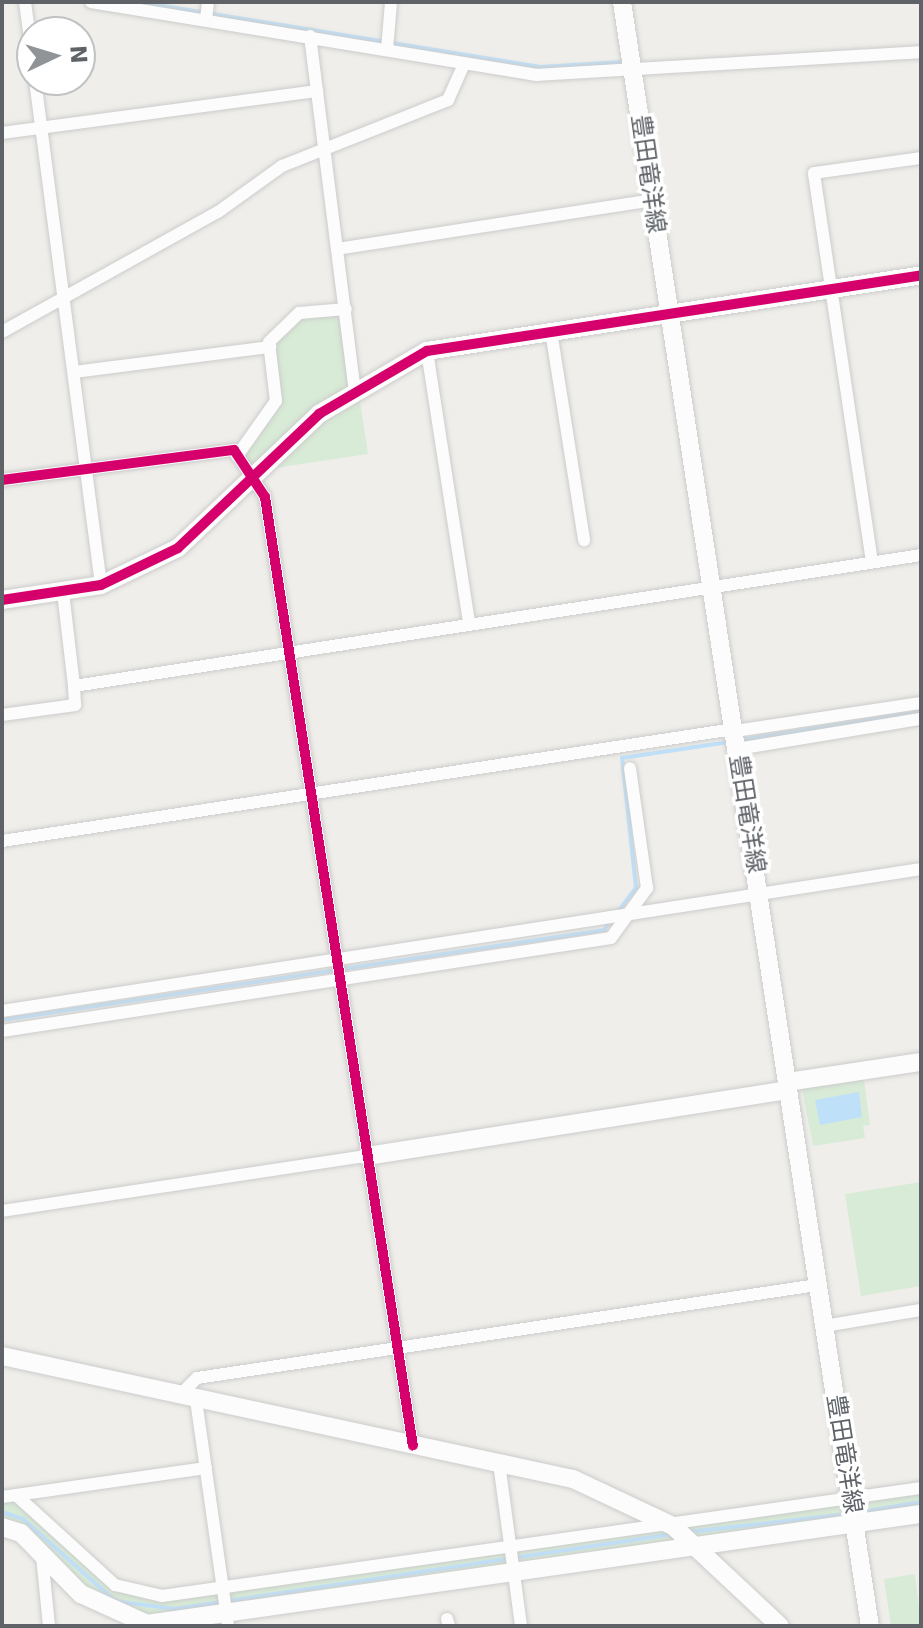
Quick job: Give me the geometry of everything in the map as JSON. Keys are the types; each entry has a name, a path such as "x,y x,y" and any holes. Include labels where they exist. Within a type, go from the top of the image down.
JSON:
{"street":[{"path":"91,2 537,75 921,52"},
{"path":"206,19 208,2"},
{"path":"387,50 391,2"},
{"name":"豊田竜洋線","path":"622,2 667,313 736,738 870,1626"},
{"path":"310,36 355,390"},
{"path":"2,332 218,212 282,166 448,100 464,64"},
{"path":"2,133 317,91"},
{"path":"37,96 101,585"},
{"path":"872,562 814,173 921,158"},
{"path":"337,249 652,200"},
{"path":"2,600 101,585 178,548 355,390 427,351 921,275"},
{"path":"74,372 270,347 299,313 346,309"},
{"path":"551,331 584,540"},
{"path":"237,456 276,401 270,347"},
{"path":"427,351 469,623"},
{"path":"2,480 234,450 265,497 413,1446"},
{"path":"74,686 291,650 921,555"},
{"path":"2,715 75,705 63,592"},
{"path":"736,738 921,703"},
{"path":"2,841 313,793 736,738 921,719"},
{"path":"2,1031 611,938 647,888 630,768"},
{"path":"2,1011 921,869"},
{"path":"2,1211 367,1156 921,1062"},
{"path":"227,1621 206,1468 188,1398 197,1378 817,1285"},
{"path":"824,1326 921,1310"},
{"path":"2,1356 573,1479 663,1519 698,1547 780,1626"},
{"path":"499,1463 521,1626"},
{"path":"2,1497 206,1468"},
{"path":"2,1527 38,1551 81,1594 124,1618 147,1624 227,1621 513,1571 698,1547 853,1510 921,1488"},
{"path":"16,1495 115,1585 139,1593 223,1590 663,1519 853,1510 921,1514"},
{"path":"49,1626 38,1551 51,1530"}],"green space":[{"path":"346,309 368,454 261,470 252,479 237,456 282,396 270,347 299,313"},
{"path":"864,1080 870,1125 863,1126 865,1138 813,1146 802,1089"},
{"path":"921,1182 921,1286 861,1296 845,1194"},
{"path":"921,1486 921,1512 124,1618 2,1527 2,1497 16,1495 98,1572 139,1593"},
{"path":"915,1574 921,1626 891,1626 884,1579"}],"water":[{"path":"859,1092 862,1117 820,1125 815,1100"}],"waterway":[{"path":"139,2 541,67 622,62"},
{"path":"742,740 921,712"},
{"path":"617,913 636,888 622,758 729,742"},
{"path":"2,1020 604,930 611,920"},
{"path":"856,1513 921,1502"},
{"path":"2,1512 23,1519 115,1601 174,1609 673,1534"},
{"path":"689,1532 847,1514"}],"cycle path":[{"path":"2,600 101,585 178,548 319,414 427,351 921,275"},
{"path":"2,480 234,450 265,497 413,1446"}]}
